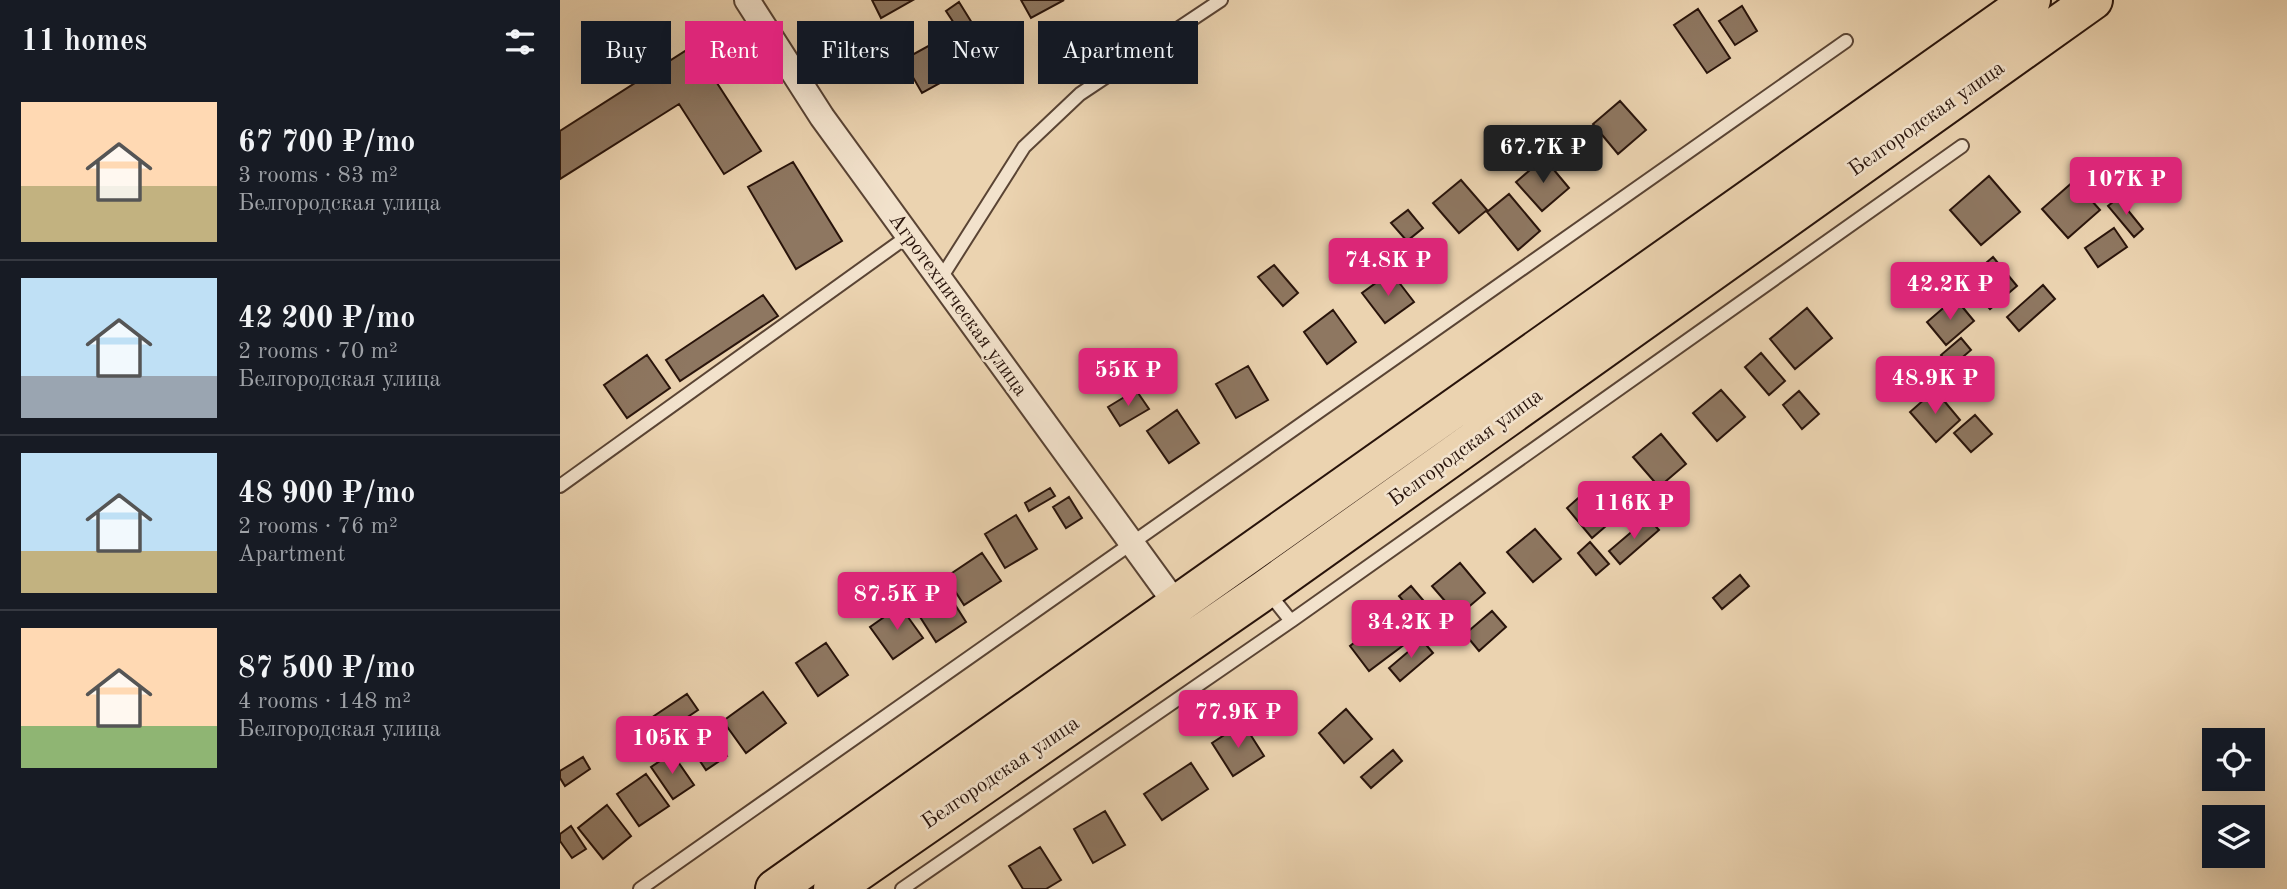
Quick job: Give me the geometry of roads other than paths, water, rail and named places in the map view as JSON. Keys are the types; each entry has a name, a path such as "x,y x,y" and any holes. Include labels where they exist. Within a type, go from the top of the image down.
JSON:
{"main road":[{"name":"Белгородская улица","path":"775,889 2031,0"},
{"name":"Белгородская улица","path":"832,889 1266,589 2093,0"}],"street":[{"name":"Агротехническая улица","path":"747,0 822,117 1176,604"}],"lane":[{"path":"941,278 1024,147 1080,94 1221,0"},
{"path":"640,889 1846,41"},
{"path":"902,889 1291,621 1962,146"},
{"path":"560,486 908,236"},
{"path":"1266,589 1291,621"}]}
